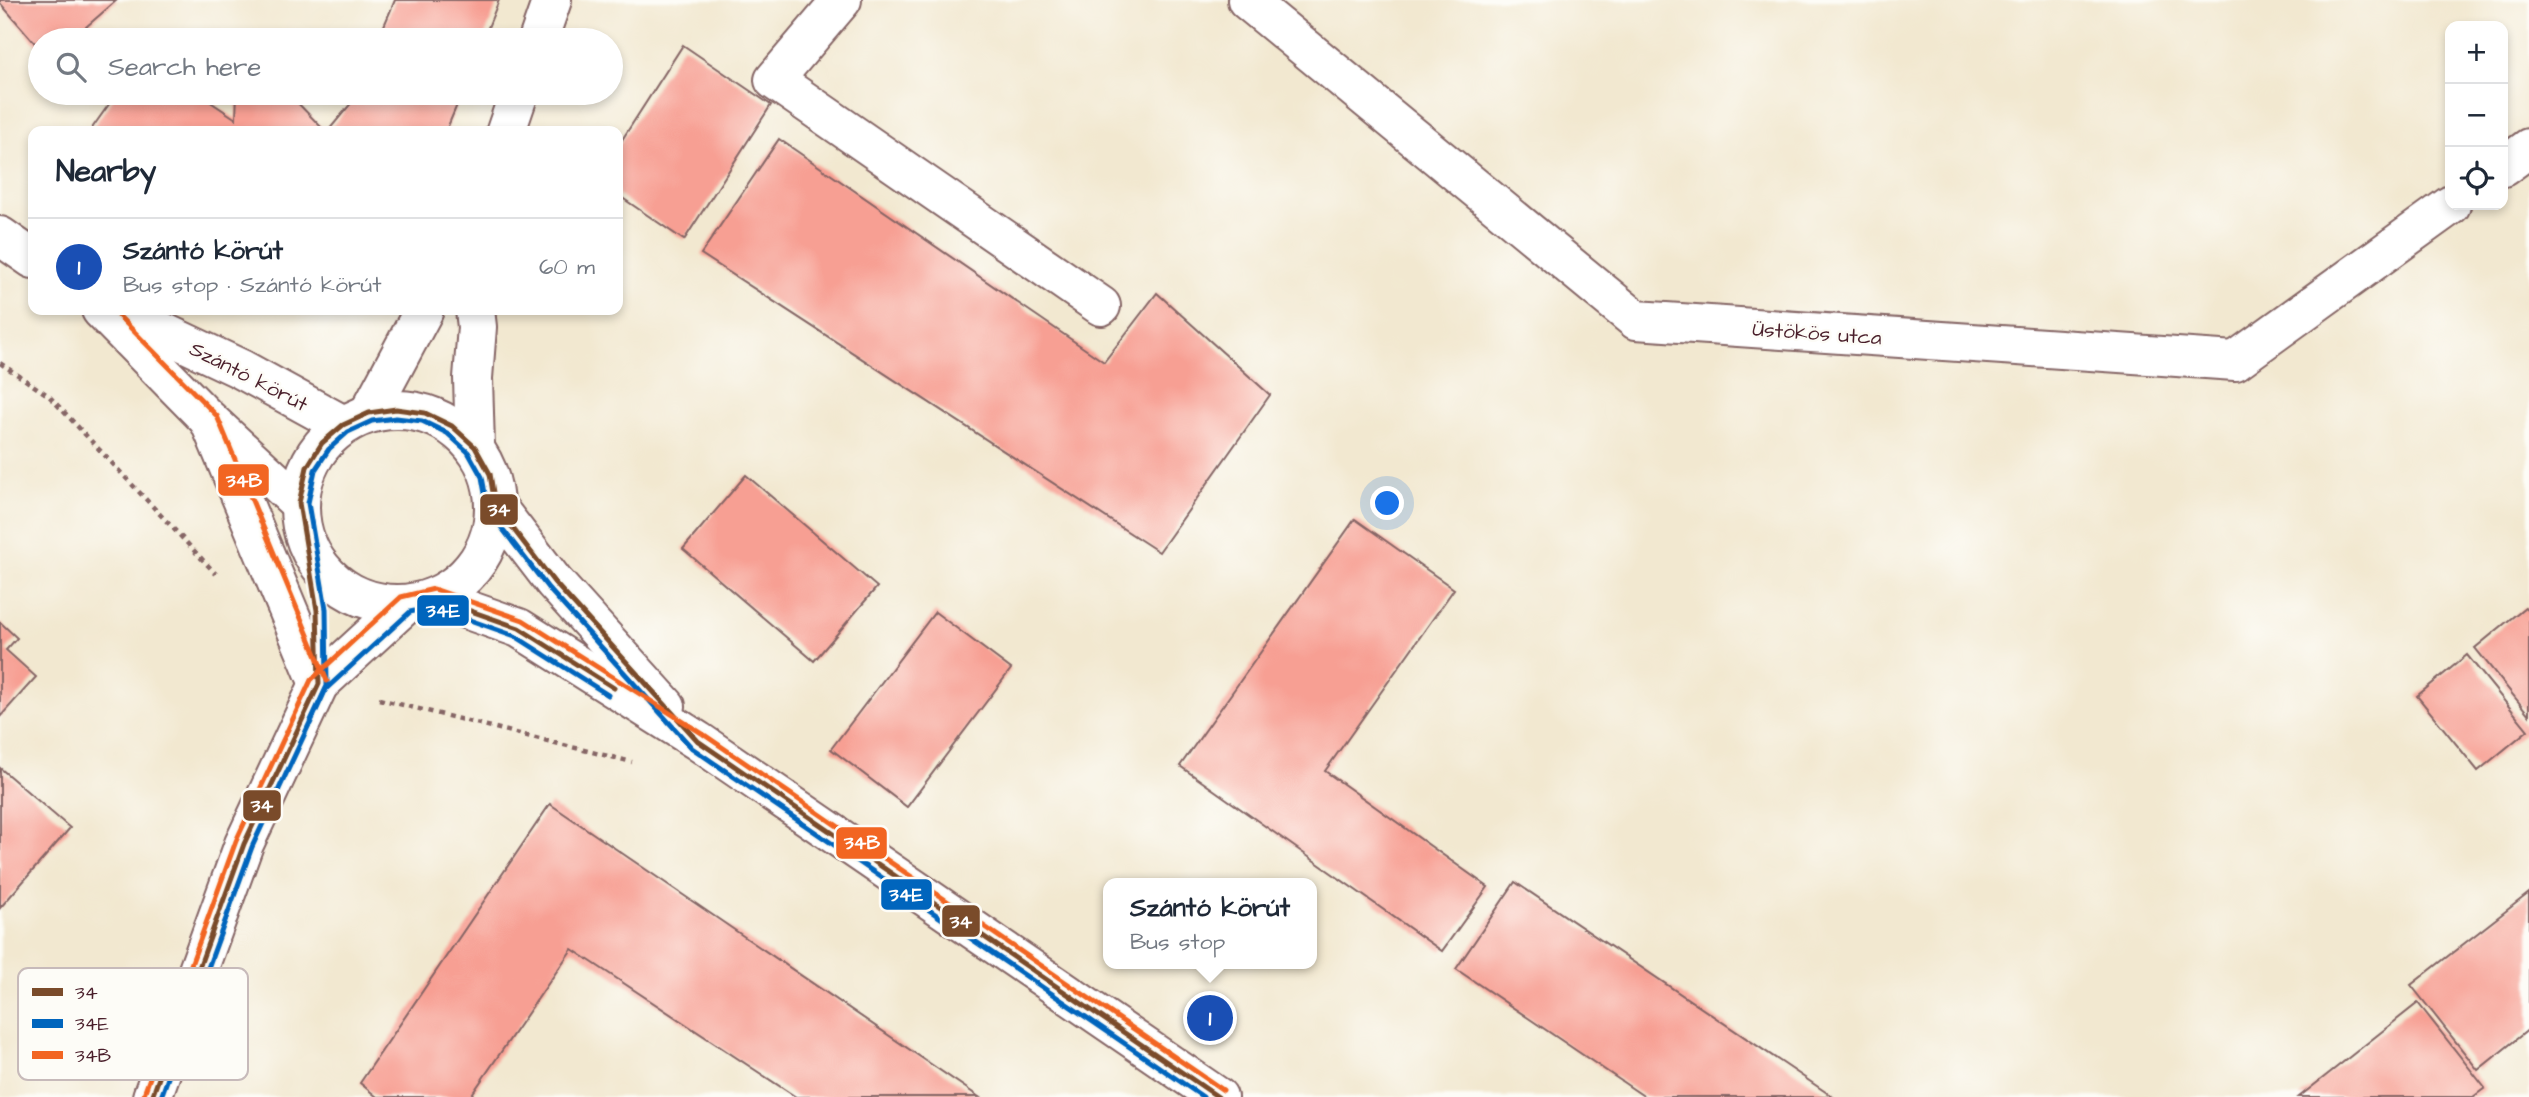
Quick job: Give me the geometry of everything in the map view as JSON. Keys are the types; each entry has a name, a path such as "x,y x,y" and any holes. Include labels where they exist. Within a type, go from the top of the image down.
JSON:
{"street":[{"path":"542,28 552,0"},
{"path":"842,0 774,80 1101,306"},
{"name":"Üstökös utca","path":"1247,0 1636,320 2235,361 2445,209"},
{"path":"508,126 515,105"},
{"path":"2508,163 2529,148"},
{"path":"0,236 28,256"},
{"name":"Szántó körút","path":"105,315 209,420 302,521"},
{"name":"Szántó körút","path":"127,315 240,369 356,419"},
{"path":"356,419 421,315"},
{"path":"475,447 473,378 476,315"},
{"path":"199,968 244,844 319,684 420,601 458,584 478,563 491,535 495,505 490,474 475,447 452,426 425,413 396,409 356,419 322,443 307,467 302,521 317,610 319,684"},
{"path":"209,420 319,684"},
{"path":"495,505 554,582 698,741"},
{"path":"302,521 323,571 352,594 378,603 420,601 519,628 698,741 1218,1097"},
{"path":"152,1097 158,1080"}],"path":[{"path":"0,363 49,396 217,575"},
{"path":"319,684 643,765"}],"building":[{"path":"0,0 117,0 85,28 28,28 28,35"},
{"path":"395,0 499,0 488,28 383,28"},
{"path":"683,45 771,105 684,240 623,198 623,138"},
{"path":"108,105 215,105 236,119 237,105 300,105 320,126 94,126"},
{"path":"350,105 457,105 448,126 332,126"},
{"path":"779,139 1104,362 1157,293 1270,395 1159,552 701,254"},
{"path":"746,475 877,587 814,661 683,549"},
{"path":"1355,519 1454,589 1325,771 1488,887 1442,951 1180,766"},
{"path":"2525,607 2529,612 2529,715 2475,648"},
{"path":"935,612 1011,669 907,807 831,749"},
{"path":"0,622 17,638 6,650 36,677 0,717"},
{"path":"2467,655 2528,730 2478,771 2417,696"},
{"path":"0,768 70,828 0,908"},
{"path":"550,804 979,1097 796,1097 572,949 470,1097 377,1097 360,1083"},
{"path":"1515,882 1833,1097 1645,1097 1456,969"},
{"path":"2529,893 2529,1029 2478,1070 2411,985"},
{"path":"2418,1003 2485,1088 2473,1097 2299,1097"}],"transit line":[{"name":"34B","path":"118,315 217,416 327,681"},
{"name":"34","path":"199,968 244,844 319,684 317,610 299,503 307,467 322,443 343,425 369,413 396,409 425,413 452,426 475,447 490,474 495,505 554,582 698,741 1218,1097"},
{"name":"34E","path":"208,968 252,847 327,686 326,609 308,503 315,470 329,449 348,432 372,421 396,418 422,421 447,433 468,452 482,477 488,510 548,588 692,748 1203,1097"},
{"name":"34B","path":"190,968 236,841 311,680 401,597 434,589 523,620 703,734 1223,1090"},
{"name":"34","path":"434,598 519,628 614,688"},
{"name":"34E","path":"310,724 326,689 410,612 433,607 515,636 608,695"},
{"name":"34B","path":"144,1094 149,1080"},
{"name":"34","path":"152,1097 158,1080"},
{"name":"34E","path":"161,1097 167,1080"}],"place":[{"name":"Szántó körút","path":"1210,1018"}]}
